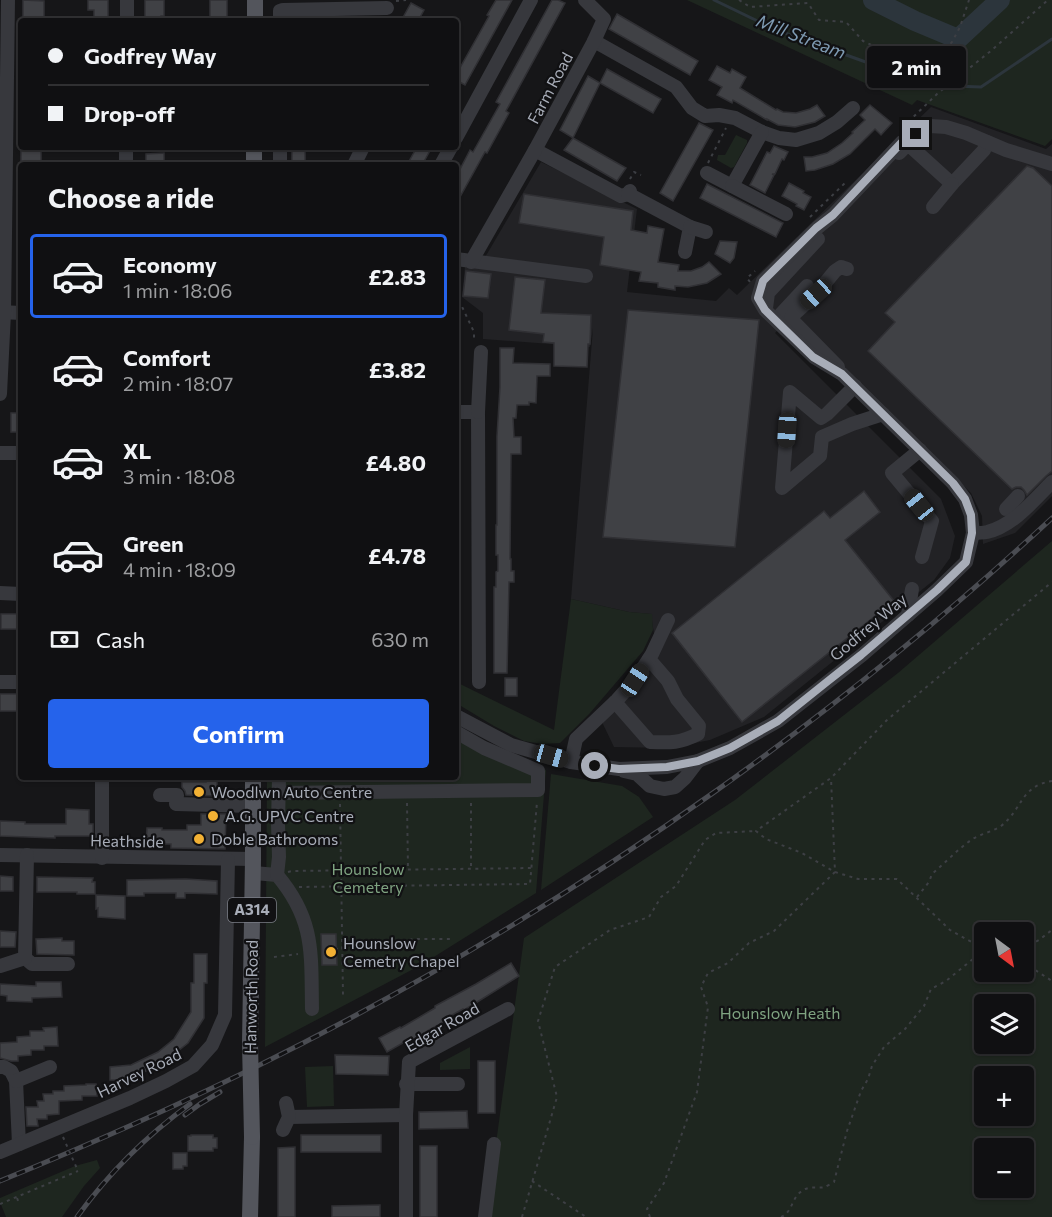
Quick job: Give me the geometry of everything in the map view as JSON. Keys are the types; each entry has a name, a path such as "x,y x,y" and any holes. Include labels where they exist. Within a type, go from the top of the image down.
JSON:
{"main road":[{"path":"255,0 255,18"},
{"name":"Hanworth Road","path":"250,1217 253,780"}],"street":[{"path":"0,394 8,0"},
{"path":"127,0 127,18"},
{"path":"459,132 531,0"},
{"name":"Farm Road","path":"462,260 481,247 604,20 585,0"},
{"path":"280,16 283,10 387,8"},
{"name":"Farm Road","path":"594,41 676,87 692,108 705,116 719,115 732,118"},
{"path":"732,118 779,138 796,140 819,133 837,122 853,108"},
{"name":"Godfrey Way","path":"459,718 511,745 571,762 619,769 667,767 698,761 730,748 778,721 861,655 966,562 972,533 971,515 965,499 953,483 842,374 813,357 765,310 758,298 763,281 816,228 833,215 902,142 930,126 946,127 987,142"},
{"path":"732,186 762,132"},
{"path":"933,207 984,150 987,142 1052,164"},
{"path":"765,310 768,293 906,145 909,145 952,184"},
{"name":"Farm Road","path":"535,150 621,196 629,192 690,227 705,232"},
{"path":"707,168 732,186 786,214"},
{"path":"685,252 690,227"},
{"path":"462,260 586,276"},
{"path":"842,374 837,364 791,319 835,271 841,267 846,268"},
{"path":"807,286 781,314 782,319 807,343 809,352"},
{"path":"2,313 18,313"},
{"path":"478,682 478,412 481,352"},
{"path":"855,386 821,418 790,392 782,488 820,456 822,437 883,414"},
{"path":"459,412 478,412"},
{"path":"920,450 892,473 932,522 922,557"},
{"path":"0,453 18,453"},
{"path":"972,533 989,532 1007,523 1029,506 1052,482"},
{"path":"1006,509 1017,496"},
{"path":"908,615 912,589"},
{"path":"0,593 18,594"},
{"path":"571,762 576,739 635,680 649,659 668,620"},
{"path":"615,702 650,742 684,741 698,734 699,726 677,699 668,681 649,659"},
{"path":"0,682 18,682"},
{"path":"279,794 538,790 538,771 484,748 459,734"},
{"path":"619,769 637,774 650,786 664,789 675,787 698,761"},
{"path":"102,780 102,858"},
{"path":"279,780 281,880 298,906 307,928 311,952 312,1009"},
{"path":"407,780 407,792"},
{"path":"160,795 177,795 177,804 253,806"},
{"name":"Heathside","path":"0,855 228,860 253,866 281,880"},
{"path":"25,964 27,855"},
{"name":"Harvey Road","path":"0,1152 166,1081 193,1066 212,1045 225,1015 228,860"},
{"path":"0,966 69,964"},
{"name":"Edgar Road","path":"406,1217 406,1084 409,1062 508,1009"},
{"path":"0,1067 10,1071 16,1081 19,1144"},
{"path":"16,1081 50,1067"},
{"path":"406,1084 459,1084"},
{"path":"286,1117 406,1115"},
{"path":"485,1217 494,1144"}],"path":[{"path":"739,0 750,7 808,3 819,21 846,22 863,41 910,63 927,68 952,42 969,0"},
{"path":"937,94 992,50 1048,0"},
{"path":"707,168 732,118"},
{"path":"459,277 462,260"},
{"path":"459,300 474,332 474,341 481,352"},
{"path":"522,1217 557,1097 538,1021 555,967 610,930 649,917 661,897 676,886 705,840 716,834 756,831 831,778 887,720 1052,582"},
{"path":"650,1217 647,1209 664,1183 697,1092 708,1007 701,987 708,973 728,963 749,943 774,931 835,872 831,778"},
{"path":"917,897 929,882 932,874 972,840 999,827 1009,818 1032,788 1043,782 1052,781"},
{"path":"281,880 342,886 530,884 538,790"},
{"path":"407,792 408,869"},
{"path":"471,792 471,869"},
{"path":"340,793 343,995"},
{"path":"756,831 766,839 802,853 835,872 858,879 897,879 950,930 974,944"},
{"path":"281,880 292,871 531,868"},
{"path":"1034,942 1052,930"},
{"path":"335,949 415,939 450,939"},
{"path":"274,957 311,952"},
{"path":"781,1217 790,1211 800,1192 809,1187 826,1186 834,1182 847,1131 872,1066 884,1047 905,1029 924,1005 931,989 946,981 974,958"},
{"path":"1034,969 1052,981"},
{"path":"0,1204 78,1171 63,1137"},
{"path":"532,1181 586,1217"},
{"path":"16,1198 19,1203"}],"shaded area":[{"path":"931,107 1046,149 1052,144 1052,496 1015,533 983,544 982,516 971,493 790,317 775,333 941,499 955,536 950,558 934,580 764,717 710,740 669,748 614,747 602,722 655,640 651,614 629,612 571,599 593,328 590,347 483,339 483,313 462,297 465,267 474,268 487,254 541,162 637,209 627,292 716,301 729,288 737,295"}],"green space":[{"path":"687,0 1052,0 1052,139 1045,146 917,100 912,105"},
{"path":"736,135 747,140 747,143 734,167 731,168 717,160 718,155 725,155"},
{"name":"Hounslow Heath","path":"1052,541 1052,1217 486,1217 524,938 735,800 898,673"},
{"path":"571,599 629,612 652,614 653,630 643,651 590,713 560,743 542,744 524,741 494,726 459,705 459,683 554,730"},
{"name":"Hounslow Cemetery","path":"459,731 491,749 546,770 536,893 421,965 265,1047 267,780 459,780"},
{"path":"551,774 622,786 639,797 653,817 541,890"},
{"path":"470,1047 470,1069 440,1070 440,1063"},
{"path":"333,1066 334,1106 307,1107 305,1067"},
{"path":"97,1160 100,1168 62,1217 6,1217 0,1198 75,1166"}],"building":[{"path":"23,0 44,1 44,18 23,18"},
{"path":"88,0 108,0 108,18 94,18 94,10 88,10"},
{"path":"145,0 164,0 164,16 145,18"},
{"path":"210,0 227,0 227,18 210,18"},
{"path":"496,0 512,0 465,85 459,82 459,70 489,16 487,15"},
{"path":"552,0 565,3 506,111 509,113 459,199 459,171 470,150 473,152 500,104 496,102"},
{"path":"411,3 424,10 420,18 403,18"},
{"path":"617,14 698,61 690,75 609,29"},
{"path":"717,66 730,73 732,69 746,77 740,88 776,110 796,113 817,105 825,116 815,122 795,127 778,125 767,120 733,100 732,103 717,95 722,87 709,80"},
{"path":"607,69 661,99 653,113 600,83"},
{"path":"588,76 600,83 573,138 560,130"},
{"path":"870,105 892,123 881,135 875,129 850,154 833,164 806,171 804,157 827,153 842,143 865,120 860,115"},
{"path":"699,123 713,130 673,201 660,193"},
{"path":"573,138 626,168 617,181 564,150"},
{"path":"774,146 788,152 775,174 772,174 774,175 765,193 750,185 767,152 770,153"},
{"path":"41,150 41,162 21,162 21,151"},
{"path":"292,150 305,150 305,162 292,162"},
{"path":"415,150 430,150 424,162 409,162"},
{"path":"164,153 164,162 146,162 146,154"},
{"path":"1027,166 1033,168 1052,186 1052,471 1027,495 1021,487 1012,489 868,351 895,322 885,313"},
{"path":"789,183 811,197 804,210 782,196"},
{"path":"707,184 783,223 776,237 700,198"},
{"path":"524,194 633,211 631,230 647,233 648,226 664,229 658,262 679,265 678,271 691,271 709,262 721,274 707,283 688,287 675,286 675,290 658,287 658,283 639,281 641,272 600,265 604,237 519,223"},
{"path":"720,241 737,242 734,258 730,263 715,254"},
{"path":"466,271 491,274 488,298 463,296"},
{"path":"515,277 545,280 541,313 591,315 587,367 554,366 554,343 543,342 544,334 509,330"},
{"path":"628,310 759,320 735,547 603,537"},
{"path":"500,348 514,348 513,363 550,364 550,376 537,376 536,403 517,405 516,418 513,418 514,437 521,437 521,454 511,454 510,559 511,571 514,571 514,582 509,582 507,673 494,673 494,587 496,587 496,572 498,571 496,525"},
{"path":"11,413 18,413 18,432 11,432"},
{"path":"864,491 880,512 845,540 894,601 742,722 672,633 824,511 830,518"},
{"path":"1,614 18,614 18,629 1,629"},
{"path":"505,678 517,678 517,696 505,696"},
{"path":"0,694 18,694 18,711 0,711"},
{"name":"Woodlwn Auto Centre","path":"206,780 217,780 217,796 186,795 182,787 182,782 206,782"},
{"path":"66,809 89,810 89,824 93,824 93,836 55,836 55,838 0,836 0,821 25,822 25,824 66,824"},
{"path":"201,814 226,814 225,849 171,848 171,844 146,844 147,828 187,830 187,825 201,825"},
{"path":"0,876 13,877 13,891 0,891"},
{"path":"37,877 93,878 95,894 37,892"},
{"path":"127,880 217,881 217,894 185,893 185,898 176,898 176,893 144,893 144,896 127,896"},
{"path":"96,895 125,896 125,919 98,917"},
{"path":"0,931 16,932 15,947 0,947"},
{"name":"Hounslow Cemetry Chapel","path":"321,934 336,934 337,965 322,965"},
{"path":"62,938 62,941 74,941 74,955 37,954 36,939"},
{"path":"194,954 207,954 207,983 204,983 204,1018 188,1043 164,1062 128,1080 110,1080 110,1067 131,1065 158,1052 174,1039 191,1012"},
{"path":"511,963 519,976 464,1010 443,1020 444,1022 387,1052 379,1038 401,1028"},
{"path":"36,982 61,982 62,997 32,998 32,1002 7,1001 7,996 0,995 0,984 36,986"},
{"path":"57,1027 58,1046 44,1046 44,1050 31,1050 31,1055 18,1056 18,1061 0,1058 0,1043 17,1042 17,1037 30,1036 30,1031 44,1031 43,1028"},
{"path":"335,1055 389,1056 388,1075 336,1074"},
{"path":"478,1061 495,1061 495,1113 478,1113"},
{"path":"96,1084 97,1096 82,1096 82,1100 59,1101 59,1114 47,1115 47,1119 37,1119 38,1126 27,1126 26,1107 38,1107 37,1101 44,1101 43,1094 64,1091 64,1086"},
{"path":"467,1111 468,1128 419,1129 419,1112"},
{"path":"213,1135 213,1138 217,1138 217,1148 213,1148 213,1151 188,1151 188,1136"},
{"path":"301,1135 381,1135 381,1152 301,1152"},
{"path":"420,1146 437,1146 437,1217 420,1217"},
{"path":"295,1147 295,1217 278,1217 278,1148"},
{"path":"173,1153 187,1153 187,1166 183,1166 183,1169 173,1169"},
{"path":"380,1205 380,1217 332,1217 332,1206"}],"waterway":[{"name":"Mill Stream","path":"714,0 774,29 924,83"},
{"path":"873,0 958,39 1000,0"},
{"name":"Mill Stream","path":"954,86 981,87 1052,39"}],"railway":[{"path":"0,1181 132,1125 262,1064 347,1020 534,912 626,853 803,727 889,660 1052,518"},
{"path":"185,1115 220,1092"},
{"path":"77,1217 129,1156 190,1104"}],"place":[{"name":"Woodlwn Auto Centre","path":"199,792"},
{"name":"A.G. UPVC Centre","path":"213,816"},
{"name":"Doble Bathrooms","path":"199,839"},
{"name":"Hounslow Cemetry Chapel","path":"331,952"}],"route":[{"path":"595,766 619,769 667,767 698,761 730,748 778,721 861,655 966,562 972,533 971,515 965,499 953,483 842,374 813,357 765,310 758,298 763,281 816,228 833,215 902,142 916,134"}]}
